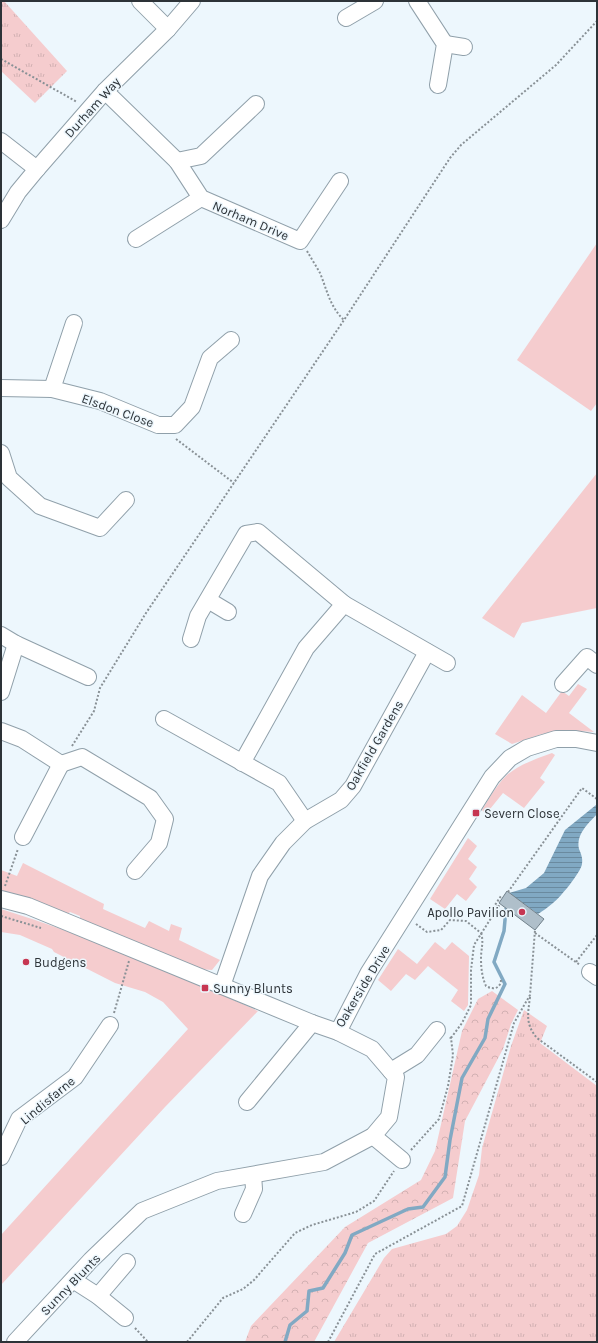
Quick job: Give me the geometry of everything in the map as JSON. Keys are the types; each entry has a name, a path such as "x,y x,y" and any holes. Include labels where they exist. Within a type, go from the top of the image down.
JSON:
{"street":[{"path":"140,1 168,29"},
{"name":"Durham Way","path":"1,220 18,192 105,91 168,29 192,1"},
{"path":"346,18 375,1"},
{"path":"417,1 445,44 438,85"},
{"path":"445,44 464,47"},
{"name":"Norham Drive","path":"105,91 177,161 201,198 300,241 340,181"},
{"path":"177,161 201,156 256,104"},
{"path":"1,141 37,169"},
{"name":"Norham Drive","path":"136,239 201,198"},
{"path":"52,389 74,323"},
{"name":"Elsdon Close","path":"1,388 52,389 100,401 158,425 175,425 192,407 210,358 231,340"},
{"path":"1,453 9,478 40,506 100,528 126,500"},
{"path":"191,638 198,616 246,534 258,532 344,604 447,663"},
{"path":"208,600 228,612"},
{"path":"242,762 306,648 344,604"},
{"path":"1,635 16,644 88,677"},
{"path":"1,692 16,644"},
{"name":"Oakfield Gardens","path":"222,986 260,876 283,843 305,821 341,800 352,786 427,652"},
{"path":"563,684 587,657 597,665"},
{"path":"164,719 279,784 305,821"},
{"path":"1,731 22,739 61,764"},
{"name":"Oakerside Drive","path":"2,894 312,1023 338,1032 369,972 492,777 510,758 527,748 556,739 576,739 597,743"},
{"path":"23,837 61,764 82,757 150,798 165,819 159,843 135,871"},
{"path":"246,1102 312,1023"},
{"name":"Lindisfarne","path":"1,1157 20,1120 75,1077 110,1025"},
{"path":"338,1032 372,1049 391,1071 417,1055 438,1030"},
{"name":"Sunny Blunts","path":"15,1342 73,1280 142,1211 216,1181 324,1162 373,1136 389,1117 396,1077 391,1071"},
{"path":"373,1136 402,1160"},
{"path":"243,1214 254,1189 253,1175"},
{"path":"98,1296 127,1262"},
{"path":"73,1280 98,1296 125,1318"}],"path":[{"path":"61,764 94,711 100,688 146,613 344,320 450,158 461,145 556,65 597,21"},
{"path":"1,59 90,109"},
{"path":"300,241 319,271 337,313 344,320"},
{"path":"167,425 171,435 234,484"},
{"path":"508,892 582,788 597,799"},
{"path":"2,894 23,837"},
{"path":"498,906 495,905 501,896 502,897"},
{"path":"188,1342 223,1298 243,1289 254,1280 295,1233 312,1225 356,1212 374,1201 402,1160 439,1119 448,1086 453,1055 451,1038 462,1023 471,1005 471,970 474,944 500,904"},
{"path":"405,915 427,932 441,930 450,920 466,921 481,933 484,939 481,958 482,977 486,986 492,989 498,988 501,984 501,979"},
{"path":"594,975 535,931 527,1018 530,1031 537,1038 597,1082"},
{"path":"576,962 597,935"},
{"path":"110,1025 133,949"},
{"path":"328,1342 375,1254 462,1206 514,1023 530,995"},
{"path":"438,1030 451,1038"},
{"path":"125,1318 148,1342"}],"green space":[{"path":"1,1 4,1 67,71 35,103 1,71"},
{"path":"597,243 597,403 591,411 517,360"},
{"path":"597,473 597,608 522,623 514,638 482,618"},
{"path":"578,684 587,689 569,713 594,732 567,730 542,734 512,744 495,734 522,695 546,713 562,691 569,696"},
{"path":"552,753 555,755 540,778 545,782 524,808 503,793 486,814 482,810 505,777 515,769"},
{"path":"468,838 477,846 468,859 477,867 469,879 477,887 466,901 457,894 445,909 430,899"},
{"path":"23,863 104,904 103,909 145,928 149,921 169,931 171,924 182,928 179,940 220,960 212,970 199,969 80,921 80,916 70,912 66,915 1,892 1,870 17,876"},
{"path":"1,909 99,943 258,1011 165,1107 1,1285 1,1235 188,1029 163,1002 145,992 115,983 54,952 52,949 20,935 1,932"},
{"path":"435,942 445,950 452,942 469,956 468,1005 464,1011 451,1001 458,990 428,966 415,980 406,974 391,991 378,980 398,949 417,964"},
{"path":"492,991 518,1010 511,1024 503,1049 465,1121 453,1198 368,1243 314,1342 245,1342 251,1326 345,1227 421,1180 435,1151 462,1031 478,999"},
{"path":"524,1010 547,1026 540,1043 597,1086 597,1342 334,1342 384,1258 392,1249 446,1234 457,1226 467,1210 479,1175 482,1148 511,1046"}],"water":[{"path":"596,805 597,814 581,834 579,839 579,849 582,856 581,868 565,891 546,909 538,914 509,893 526,888 544,873 565,830"}],"building":[{"name":"Apollo Pavilion","path":"507,891 544,919 535,930 499,903"}],"waterway":[{"path":"285,1342 290,1325 307,1311 309,1291 323,1288 345,1253 352,1235 408,1209 423,1207 445,1177 450,1140 462,1078 485,1038 488,1019 505,984 494,962 504,931 506,909 508,906"}],"place":[{"name":"Severn Close","path":"476,813"},
{"name":"Apollo Pavilion","path":"522,912"},
{"name":"Budgens","path":"26,962"},
{"name":"Sunny Blunts","path":"205,988"}]}
